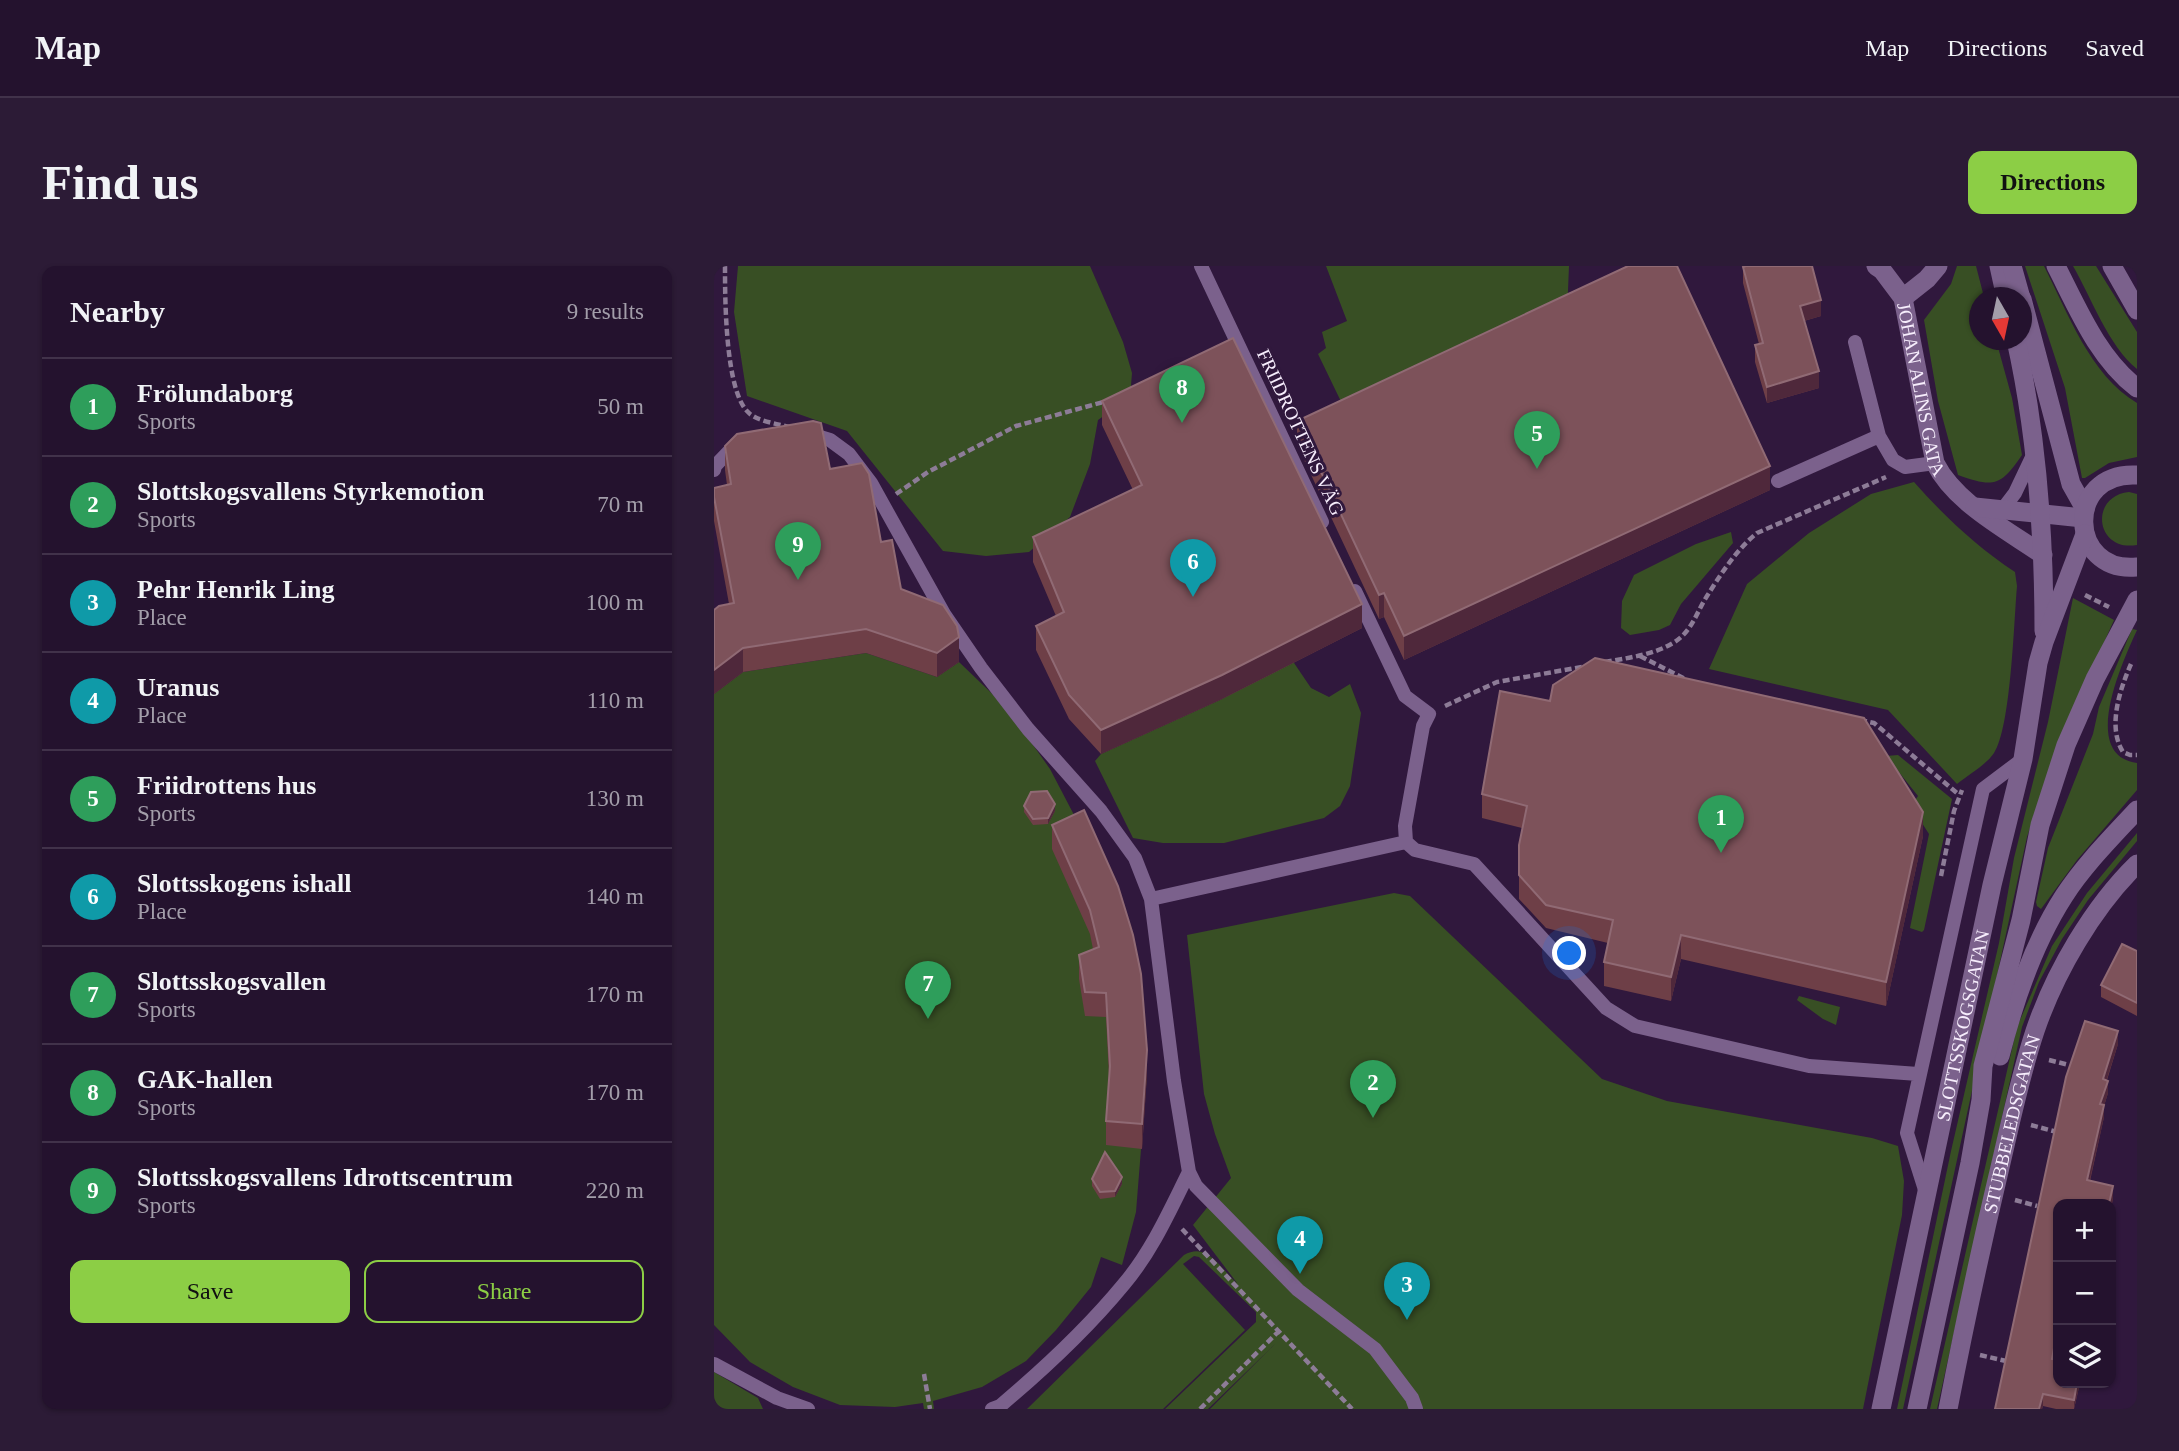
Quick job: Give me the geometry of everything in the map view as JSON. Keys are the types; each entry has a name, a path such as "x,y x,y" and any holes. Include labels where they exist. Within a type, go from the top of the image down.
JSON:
{"main road":[{"name":"JOHAN ALINS GATA","path":"1876,266 1903,298 1935,463 1941,476 1988,521 2043,555"},
{"path":"1903,298 1927,279 1938,266"},
{"path":"1999,266 2004,287"},
{"path":"2012,266 2018,287"},
{"path":"2056,266 2103,352 2114,367 2137,388"},
{"path":"2112,266 2137,310"},
{"path":"2032,339 2071,484 2093,550 2106,561 2122,567 2137,567"},
{"name":"SLOTTSSKOGSGATAN","path":"2018,350 2030,409 2041,515 2044,642"},
{"name":"SLOTTSSKOGSGATAN","path":"1881,1409 1992,885 2023,759 2038,663 2066,588 2092,493 2105,481 2121,475 2137,475"},
{"path":"1975,507 2084,520"},
{"name":"SLOTTSSKOGSGATAN","path":"1917,1409 1970,1163 1981,1100 1983,1066 2021,920 2043,814 2066,745 2095,679 2132,608"},
{"name":"SLOTTSSKOGSGATAN","path":"1981,1100 1996,1070 2026,971 2050,919 2065,894 2137,810"},
{"name":"STUBBELEDSGATAN","path":"1948,1409 1989,1215 2035,1030 2078,940 2106,898 2137,864"}],"lane":[{"name":"FRIIDROTTENS VÄG","path":"1201,266 1326,531"},
{"path":"1855,342 1879,436 1893,460 1905,467 1935,463"},
{"path":"798,430 830,440 849,454 883,503 944,614 981,668 1028,729 1101,811 1135,858 1152,899 1174,1080 1189,1172 1196,1186 1298,1290 1375,1349 1412,1398 1416,1409"},
{"path":"1778,481 1879,436"},
{"path":"714,470 740,441 751,439"},
{"path":"2003,510 2015,493 2035,452"},
{"path":"1349,578 1405,696 1429,714 1423,726 1405,826 1406,842 1415,850 1474,864 1606,1008 1635,1026 1808,1066 1918,1074"},
{"path":"1927,1198 1907,1133 1918,1074 1983,789 2023,759"},
{"path":"1152,899 1406,842"},
{"path":"992,1409 1000,1406 1044,1369 1125,1283 1155,1238 1189,1172"},
{"path":"714,1364 777,1398 807,1409"}],"path":[{"path":"725,266 728,337 738,400 750,415 798,430"},
{"path":"883,503 928,472 1016,426 1119,398"},
{"path":"1604,663 1639,656 1672,644 1690,629 1706,597 1743,544 1757,533 1905,467"},
{"path":"2066,588 2132,608"},
{"path":"1639,656 1687,680"},
{"path":"2133,659 2119,701 2116,734 2123,752 2137,755"},
{"path":"1429,714 1497,682 1591,665"},
{"path":"1847,717 1874,723 1959,795"},
{"path":"2043,1058 2068,1065"},
{"path":"2026,1124 2057,1132"},
{"path":"2010,1199 2037,1206"},
{"path":"1174,1221 1352,1409"},
{"path":"1200,1409 1279,1331"},
{"path":"1975,1354 2006,1361"},
{"path":"924,1374 930,1409"}],"green space":[{"path":"738,266 1090,266 1123,342 1132,373 1130,397 1098,420 1090,464 1070,517 1029,552 986,556 943,551 847,431 747,396 734,312"},
{"path":"1326,266 1569,266 1567,315 1348,416 1318,354 1326,348 1322,332 1347,321"},
{"path":"1957,266 1976,266 1981,287 1969,287 1969,350 1999,350 2012,398 2022,455 2008,473 1996,482 1980,482 1958,475 1938,401 1924,320 1951,284"},
{"path":"2025,266 2044,266 2093,360 2120,391 2137,403 2137,457 2109,463 2082,478 2065,388"},
{"path":"2073,266 2096,266 2137,332 2137,369 2109,335"},
{"path":"1914,482 1961,530 2015,572 2017,586 2008,698 2000,740 1991,757 1957,784 1888,710 1709,669 1747,584 1809,533 1871,494"},
{"path":"2129,492 2137,494 2137,545 2123,545 2112,540 2102,523 2107,503 2116,496"},
{"path":"1731,532 1733,543 1681,604 1670,625 1659,630 1630,635 1621,628 1622,601 1634,575 1696,544"},
{"path":"2073,598 2114,620 2053,757 2027,837 1903,1409 1897,1409 1951,1151 1999,943 2014,858 2048,722"},
{"path":"2132,629 2137,630 2116,684 2108,726 2111,743 2120,756 2137,763 2137,790 2077,860 2041,909 2036,902 2048,848 2093,734 2099,707"},
{"path":"866,653 937,677 959,662 1007,708 1050,769 1084,834 1147,1074 1136,1212 1122,1265 1101,1257 1091,1287 1026,1361 982,1387 933,1401 934,1409 924,1409 923,1403 895,1407 840,1405 793,1387 750,1362 714,1325 714,694 743,672"},
{"path":"1292,660 1311,688 1329,697 1350,684 1361,713 1350,786 1340,806 1324,818 1224,843 1163,843 1133,838 1095,761 1101,754 1222,699"},
{"path":"1898,755 1952,799 1922,932 1910,928 1929,834 1911,806 1918,796 1886,756"},
{"path":"2137,833 2137,841 2088,900 2062,939 2039,982 2022,1027 1937,1409 1930,1409 2017,1027 2052,946 2087,893"},
{"path":"1394,893 1410,896 1602,1079 1667,1101 1872,1138 1898,1146 1904,1181 1902,1215 1863,1409 1210,1409 1275,1344 1208,1409 1165,1409 1256,1322 1256,1312 1199,1257 1194,1256 1183,1264 1245,1330 1163,1409 1027,1409 1184,1255 1193,1252 1207,1254 1237,1283 1193,1225 1231,1178 1204,1094 1187,935"},
{"path":"1799,996 1840,1007 1836,1025 1797,1000"},
{"path":"714,1372 758,1398 763,1409 714,1409"}],"building":[{"path":"1628,266 1677,266 1770,466 1404,636 1384,593 1379,595 1297,421"},
{"path":"1812,266 1821,300 1800,306 1819,371 1767,387 1755,345 1763,343 1743,267"},
{"path":"1233,338 1362,604 1222,675 1101,730 1069,695 1036,626 1064,612 1033,537 1142,485 1102,401"},
{"path":"813,421 821,423 830,469 862,463 869,474 881,542 892,540 901,589 943,605 957,626 959,637 937,653 866,629 743,648 714,670 714,610 719,606 734,603 714,497 714,488 731,484 725,446 737,434"},
{"path":"1595,658 1864,718 1923,812 1886,982 1681,935 1671,977 1604,962 1613,920 1546,905 1519,875 1519,845 1527,806 1482,794 1500,691 1550,701 1553,685"},
{"path":"1047,791 1055,804 1048,818 1033,819 1024,806 1031,792"},
{"path":"1084,810 1118,886 1133,935 1141,974 1147,1050 1142,1124 1106,1121 1110,1066 1106,993 1085,992 1079,955 1099,947 1090,910 1052,825"},
{"path":"2122,944 2137,951 2137,1003 2101,985"},
{"path":"2085,1021 2118,1031 2103,1079 2108,1081 2100,1104 2104,1105 2087,1180 2113,1186 2110,1199 2053,1199 2053,1388 2076,1388 2074,1400 2043,1394 2039,1409 1995,1409 2066,1077"},
{"path":"1105,1152 1122,1177 1115,1191 1100,1192 1092,1179"}],"place":[{"name":"GAK-hallen","path":"1182,423"},
{"name":"Friidrottens hus","path":"1537,469"},
{"name":"Slottsskogsvallens Idrottscentrum","path":"798,580"},
{"name":"Slottsskogens ishall","path":"1193,597"},
{"name":"Frölundaborg","path":"1721,853"},
{"name":"Slottsskogsvallen","path":"928,1019"},
{"name":"Slottskogsvallens Styrkemotion","path":"1373,1118"},
{"name":"Uranus","path":"1300,1274"},
{"name":"Pehr Henrik Ling","path":"1407,1320"}]}
